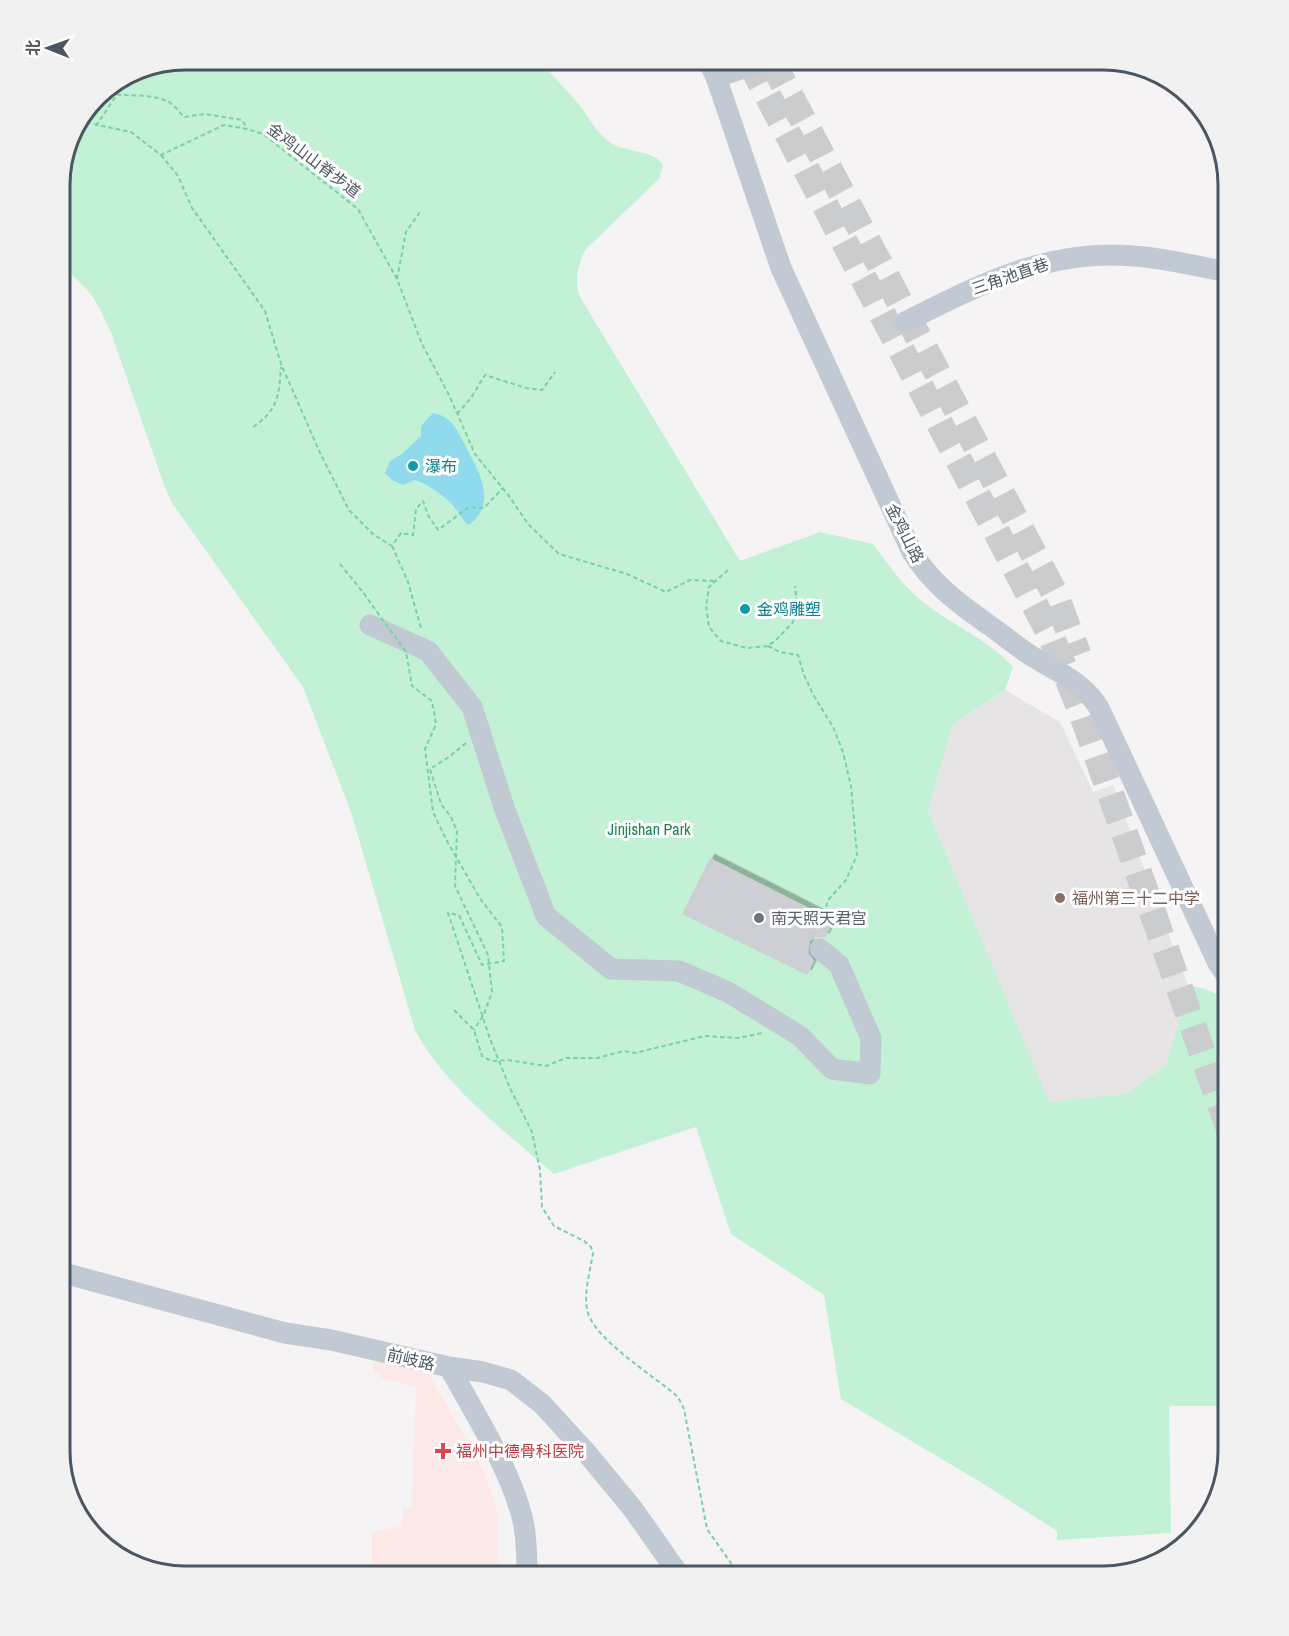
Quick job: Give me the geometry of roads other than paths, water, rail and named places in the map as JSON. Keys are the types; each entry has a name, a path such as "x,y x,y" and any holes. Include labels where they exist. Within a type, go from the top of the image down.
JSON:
{"street":[{"name":"金鸡山路","path":"715,71 781,268 912,552 930,578 953,599 1028,654 1073,681 1091,696 1099,708 1218,963"},
{"name":"三角池直巷","path":"905,322 998,277 1036,264 1114,255 1134,256 1218,270"},
{"path":"370,624 428,651 472,707 505,810 546,916 611,969 679,970 728,992 800,1036 832,1069 870,1074 871,1038 839,965 820,949"},
{"name":"前岐路","path":"70,1275 285,1333 331,1340 511,1380 531,1395 565,1427 616,1488 673,1566"},
{"path":"449,1367 490,1441 518,1503 526,1542 527,1566"}],"water":[{"path":"433,413 446,418 455,426 481,478 484,498 482,508 469,525 443,496 432,488 415,480 403,485 392,480 385,473 390,461 402,454 421,436 421,426"}],"tunnel":[{"path":"755,71 1050,634 1083,716 1218,1097"},
{"path":"777,71 1055,594 1078,655"}],"place":[{"name":"瀑布","path":"413,466"},
{"name":"金鸡雕塑","path":"745,609"},
{"name":"福州第三十二中学","path":"1060,898"},
{"name":"南天照天君宫","path":"759,918"},
{"name":"福州中德骨科医院","path":"443,1451"}],"park label":[{"name":"Jinjishan Park","path":"649,829"}]}
